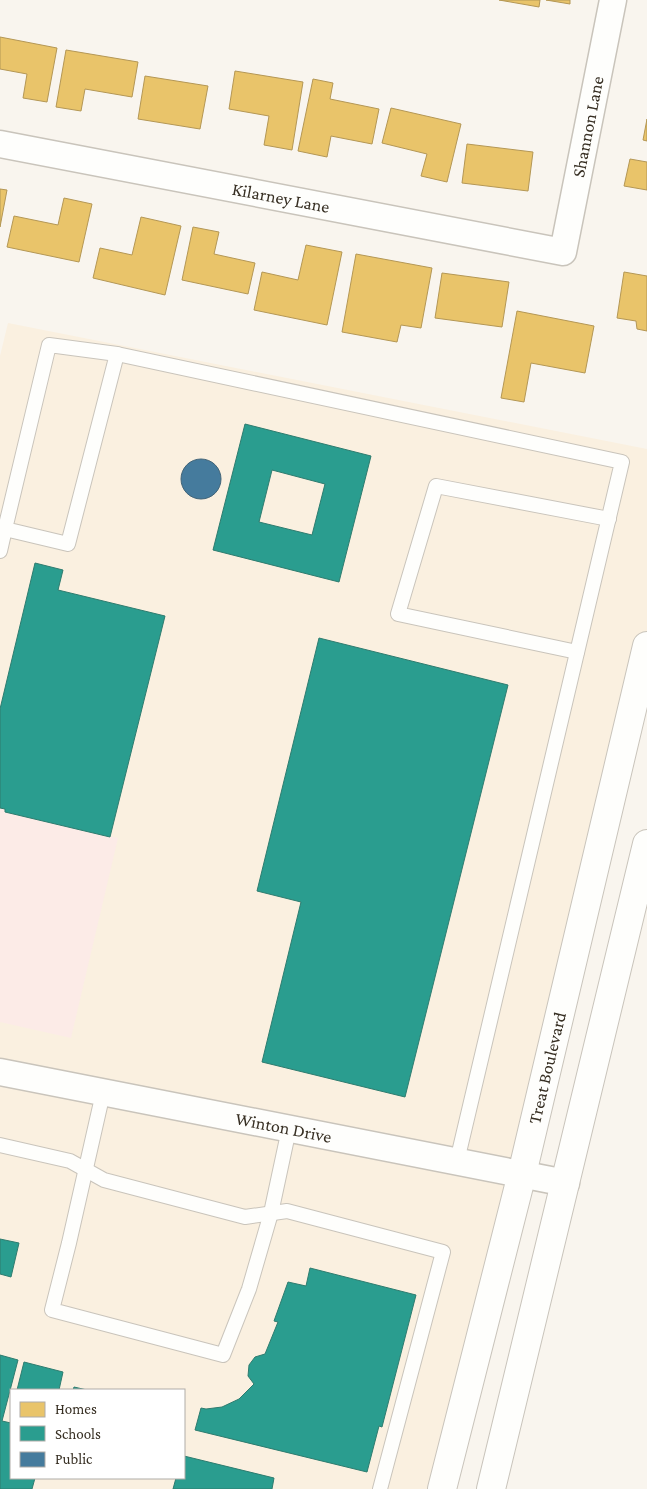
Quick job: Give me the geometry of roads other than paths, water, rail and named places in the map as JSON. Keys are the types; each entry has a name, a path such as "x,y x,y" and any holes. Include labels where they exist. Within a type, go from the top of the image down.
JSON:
{"main road":[{"name":"Treat Boulevard","path":"442,1489 522,1174 647,646"},
{"path":"491,1489 647,844"}],"street":[{"name":"Shannon Lane","path":"563,252 613,0"},
{"name":"Kilarney Lane","path":"0,144 563,252"},
{"name":"Winton Drive","path":"0,1072 566,1183"}],"lane":[{"path":"0,551 50,344 117,354 622,462 457,1161"},
{"path":"5,529 68,544 117,354"},
{"path":"577,652 398,614 436,486 609,519"},
{"path":"103,1093 52,1310 223,1355 249,1289 271,1213 289,1128"},
{"path":"0,1145 70,1162 104,1180 245,1217 287,1211 443,1252 380,1489"}]}
